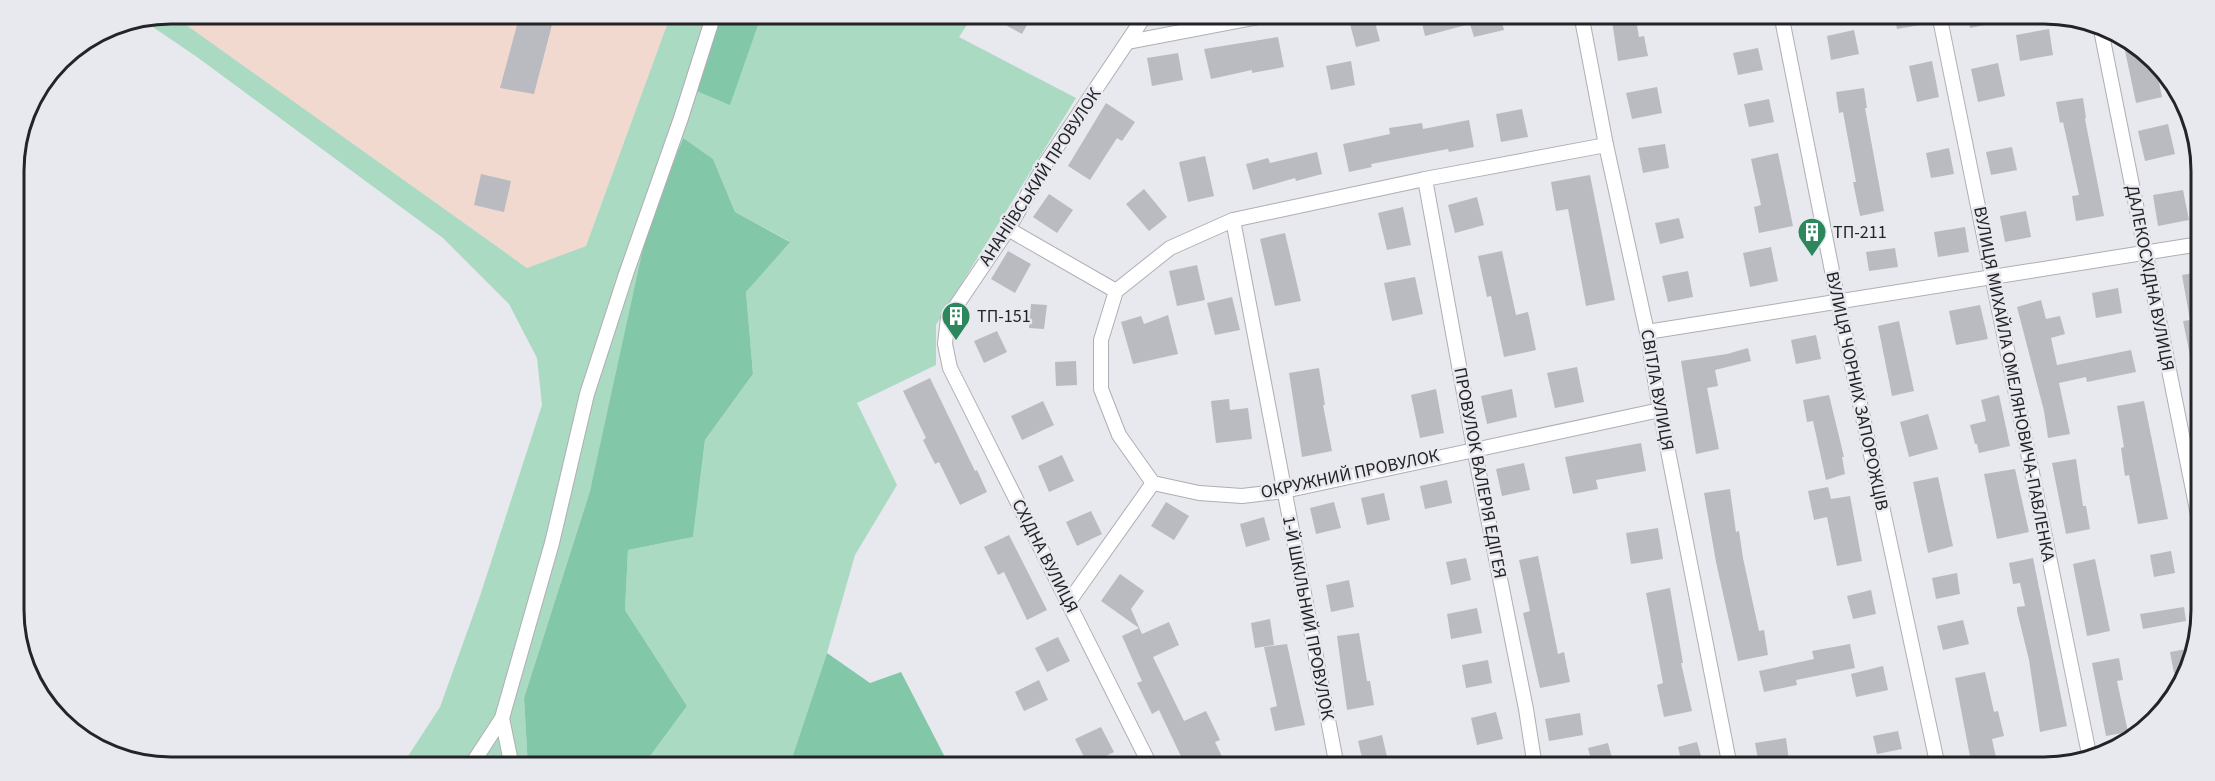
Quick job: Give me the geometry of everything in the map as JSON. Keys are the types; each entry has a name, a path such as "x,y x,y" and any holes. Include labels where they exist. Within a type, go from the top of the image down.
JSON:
{"street":[{"path":"477,757 502,718 552,543 587,394 711,24"},
{"name":"АНАНІЇВСЬКИЙ ПРОВУЛОК","path":"945,344 948,318 1008,229 1046,163 1140,24"},
{"path":"1128,42 1222,24"},
{"name":"СВІТЛА ВУЛИЦЯ","path":"1583,24 1606,145 1647,332 1659,410 1728,757"},
{"name":"ВУЛИЦЯ ЧОРНИХ ЗАПОРОЖЦІВ","path":"1783,24 1838,301 1936,757"},
{"name":"ВУЛИЦЯ МИХАЙЛА ОМЕЛЯНОВИЧА-ПАВЛЕНКА","path":"1941,24 2088,750"},
{"name":"ДАЛЕКОСХІДНА ВУЛИЦЯ","path":"2102,36 2191,482"},
{"path":"1068,603 1153,483 1119,435 1101,389 1101,340 1116,291 1170,248 1233,220 1425,179 1606,145"},
{"name":"ПРОВУЛОК ВАЛЕРІЯ ЕДІГЕЯ","path":"1425,179 1533,757"},
{"name":"1-Й ШКІЛЬНИЙ ПРОВУЛОК","path":"1233,220 1335,757"},
{"path":"1008,229 1116,291"},
{"path":"1647,332 2191,246"},
{"name":"СХІДНА ВУЛИЦЯ","path":"945,344 950,368 1146,757"},
{"name":"ОКРУЖНИЙ ПРОВУЛОК","path":"1153,483 1199,493 1242,496 1284,490 1659,410"},
{"path":"502,718 510,757"}],"shaded area":[{"path":"185,24 667,24 586,246 527,268"}],"green space":[{"path":"185,24 527,268 586,246 667,24 718,24 730,104 758,24 967,24 959,37 1076,98 936,325 936,365 857,403 897,485 855,555 827,653 792,757 649,757 687,706 625,610 628,550 693,537 705,440 753,374 746,292 789,241 735,212 713,159 682,138 590,491 524,698 527,757 408,757 440,707 479,599 542,405 537,358 509,304 443,238 197,57 150,25"},
{"path":"714,24 758,24 730,105 692,89"},
{"path":"683,138 713,159 735,212 790,242 746,292 753,374 705,440 693,537 628,550 625,610 687,706 649,757 527,757 524,698 590,491 646,235"},
{"path":"827,653 870,683 901,672 945,757 792,757"}],"building":[{"path":"517,24 552,24 534,94 500,88"},
{"path":"1004,24 1028,24 1022,34"},
{"path":"1350,24 1375,24 1380,41 1356,47"},
{"path":"1422,24 1470,24 1425,36"},
{"path":"1470,24 1502,24 1504,30 1474,37"},
{"path":"1612,24 1637,24 1639,37 1644,36 1648,56 1618,61"},
{"path":"1896,24 1926,24 1897,29"},
{"path":"1969,24 1990,24 1970,28"},
{"path":"2049,29 2053,55 2020,61 2016,35"},
{"path":"1854,30 1859,54 1831,60 1827,36"},
{"path":"1278,37 1284,67 1252,73 1252,70 1211,79 1204,49"},
{"path":"1758,48 1763,70 1738,75 1733,53"},
{"path":"2124,48 2141,60 2158,78 2162,97 2136,103"},
{"path":"1178,53 1183,80 1152,86 1147,58"},
{"path":"1351,61 1355,85 1331,90 1326,66"},
{"path":"1932,61 1939,97 1917,102 1909,66"},
{"path":"1998,63 2005,96 1978,102 1971,69"},
{"path":"1657,87 1662,113 1632,119 1626,93"},
{"path":"1864,88 1867,108 1865,108 1884,211 1860,216 1843,112 1839,113 1836,92"},
{"path":"2083,98 2104,216 2076,221 2072,196 2079,195 2063,122 2060,123 2056,102"},
{"path":"1769,99 1774,122 1749,127 1744,104"},
{"path":"1106,103 1135,122 1122,141 1117,138 1090,180 1068,166"},
{"path":"1522,109 1528,137 1501,142 1496,114"},
{"path":"1469,120 1474,147 1449,152 1448,149 1371,164 1372,167 1349,172 1343,144 1390,134 1389,128 1422,123 1423,129"},
{"path":"2168,124 2175,154 2145,161 2138,131"},
{"path":"1665,144 1669,168 1643,173 1638,148"},
{"path":"2012,147 2017,170 1991,175 1986,152"},
{"path":"1949,148 1954,174 1931,178 1926,153"},
{"path":"1317,152 1322,174 1296,181 1295,178 1253,190 1246,164 1268,158 1270,163"},
{"path":"1778,153 1793,226 1759,233 1754,207 1761,205 1751,159"},
{"path":"1205,156 1214,196 1188,202 1179,162"},
{"path":"481,174 511,181 504,212 474,205"},
{"path":"1590,175 1615,300 1586,306 1568,209 1556,211 1551,182"},
{"path":"1144,189 1167,217 1149,231 1126,204"},
{"path":"2183,190 2189,220 2158,226 2153,195"},
{"path":"1049,194 1073,210 1057,233 1033,217"},
{"path":"1477,197 1484,225 1455,233 1448,205"},
{"path":"1403,207 1411,245 1387,250 1378,213"},
{"path":"2026,211 2031,237 2005,242 2000,216"},
{"path":"1679,218 1684,238 1660,244 1655,223"},
{"path":"1965,227 1969,252 1938,257 1934,232"},
{"path":"1285,233 1301,301 1275,306 1260,239"},
{"path":"1771,247 1778,281 1750,287 1743,253"},
{"path":"1895,248 1898,267 1869,271 1866,252"},
{"path":"1008,251 1031,264 1015,293 991,279"},
{"path":"1502,251 1516,315 1528,312 1536,350 1504,357 1491,296 1487,297 1478,256"},
{"path":"1197,265 1205,300 1177,306 1169,271"},
{"path":"1688,271 1693,297 1668,302 1662,276"},
{"path":"2191,274 2191,360 2183,321 2190,320 2182,275"},
{"path":"1415,277 1423,314 1392,321 1384,283"},
{"path":"2118,288 2122,313 2096,318 2092,293"},
{"path":"1232,297 1240,330 1215,335 1207,303"},
{"path":"2041,300 2046,319 2060,316 2065,334 2051,338 2057,365 2131,350 2136,372 2087,382 2086,377 2059,383 2070,434 2048,438 2044,411 2017,307"},
{"path":"1031,304 1047,305 1044,329 1029,328"},
{"path":"1980,305 1988,339 1956,345 1949,311"},
{"path":"1168,315 1178,354 1133,364 1121,322 1141,316 1144,324"},
{"path":"1899,321 1914,391 1892,396 1878,326"},
{"path":"997,331 1007,352 984,363 974,341"},
{"path":"1816,335 1821,359 1796,364 1791,340"},
{"path":"1748,348 1751,361 1715,370 1718,386 1707,388 1719,449 1696,454 1681,361 1727,354"},
{"path":"1076,361 1077,385 1056,386 1055,362"},
{"path":"1577,367 1584,402 1555,408 1547,373"},
{"path":"1319,368 1332,451 1302,457 1289,373"},
{"path":"930,378 987,492 960,505 939,462 935,464 923,440 926,438 903,391"},
{"path":"1436,389 1444,433 1420,438 1411,395"},
{"path":"1512,389 1517,417 1487,424 1481,396"},
{"path":"1829,395 1844,457 1842,457 1845,474 1826,480 1813,421 1807,422 1803,400"},
{"path":"1999,395 2010,446 1979,453 1970,425 1986,421 1981,400"},
{"path":"1229,399 1230,410 1248,408 1252,439 1216,443 1211,401"},
{"path":"1043,401 1054,425 1022,440 1011,416"},
{"path":"2144,401 2168,519 2138,524 2129,475 2125,476 2121,448 2124,447 2117,406"},
{"path":"1928,414 1938,449 1909,457 1900,422"},
{"path":"1641,443 1646,471 1596,480 1598,489 1573,494 1565,457"},
{"path":"1062,455 1074,481 1049,492 1038,466"},
{"path":"2076,459 2083,506 2086,506 2090,529 2066,534 2052,463"},
{"path":"1524,463 1530,490 1502,496 1496,469"},
{"path":"2015,469 2029,532 1997,539 1984,474"},
{"path":"1938,477 1953,546 1928,553 1913,482"},
{"path":"1447,480 1452,503 1425,509 1420,486"},
{"path":"1828,487 1831,499 1850,496 1862,561 1837,566 1827,517 1814,520 1808,491"},
{"path":"1730,489 1736,532 1739,531 1759,631 1764,630 1768,655 1738,661 1716,562 1704,493"},
{"path":"1384,493 1390,520 1367,525 1361,498"},
{"path":"1166,502 1189,516 1174,540 1151,526"},
{"path":"1334,502 1341,528 1316,534 1310,508"},
{"path":"1091,511 1102,534 1077,546 1066,522"},
{"path":"1264,517 1270,540 1246,547 1240,524"},
{"path":"1658,528 1663,559 1631,564 1626,533"},
{"path":"1009,535 1047,610 1027,620 1004,572 998,575 984,547"},
{"path":"2171,551 2175,573 2154,577 2150,555"},
{"path":"1538,556 1558,654 1564,652 1570,682 1540,688 1523,613 1530,611 1519,560"},
{"path":"1466,558 1471,580 1451,585 1446,562"},
{"path":"2033,558 2067,726 2040,732 2029,660 2017,611 2017,607 2025,606 2020,583 2013,584 2009,563"},
{"path":"2095,559 2110,631 2087,636 2073,564"},
{"path":"1957,573 1960,594 1936,599 1932,578"},
{"path":"1120,574 1144,591 1131,609 1142,634 1169,622 1179,645 1153,657 1184,721 1206,711 1220,740 1215,742 1222,757 1181,757 1159,710 1152,714 1137,683 1142,681 1122,636 1139,628 1101,601"},
{"path":"1349,580 1354,607 1331,612 1326,585"},
{"path":"1670,588 1683,663 1681,663 1692,711 1664,717 1657,685 1663,683 1646,593"},
{"path":"1871,590 1876,614 1853,619 1847,596"},
{"path":"2184,607 2186,621 2143,629 2140,614"},
{"path":"1477,608 1482,633 1451,639 1447,614"},
{"path":"1270,619 1274,645 1255,648 1251,623"},
{"path":"1963,620 1969,644 1943,650 1937,626"},
{"path":"1359,633 1367,681 1370,681 1374,705 1347,710 1337,636"},
{"path":"1058,637 1070,661 1047,672 1035,648"},
{"path":"1287,644 1305,725 1275,731 1270,708 1277,706 1264,647"},
{"path":"1850,644 1855,668 1796,680 1797,685 1764,692 1759,671 1814,659 1812,651"},
{"path":"2185,649 2177,672 2174,673 2170,652"},
{"path":"2119,658 2123,680 2117,681 2128,731 2125,733 2106,736 2092,663"},
{"path":"1488,660 1492,683 1466,688 1462,665"},
{"path":"1883,666 1888,690 1856,697 1851,674"},
{"path":"1985,672 1994,712 1998,711 2004,736 1992,739 1996,757 1970,757 1955,678"},
{"path":"1039,680 1048,700 1024,711 1015,692"},
{"path":"1496,712 1503,739 1477,745 1471,718"},
{"path":"1580,713 1583,735 1549,741 1545,719"},
{"path":"1101,727 1114,752 1104,757 1084,757 1075,739"},
{"path":"1898,731 1902,749 1877,754 1873,736"},
{"path":"1382,735 1387,757 1362,757 1358,741"},
{"path":"1786,738 1788,757 1758,757 1755,743"},
{"path":"1697,742 1701,757 1680,757 1678,747"},
{"path":"1608,743 1612,757 1590,757 1588,748"}],"place":[{"name":"ТП-211","path":"1812,258"},
{"name":"ТП-151","path":"956,342"}]}
